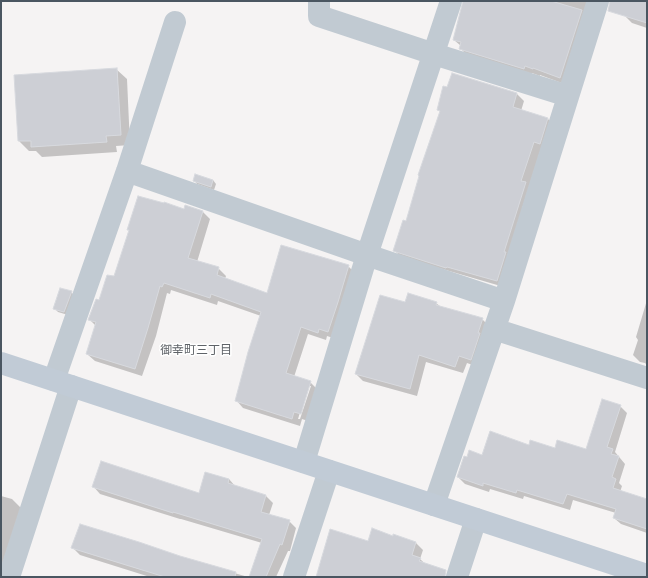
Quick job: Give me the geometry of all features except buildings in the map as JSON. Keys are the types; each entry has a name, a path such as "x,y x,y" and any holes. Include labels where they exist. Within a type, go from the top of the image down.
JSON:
{"street":[{"path":"319,1 318,16 568,96"},
{"path":"304,462 367,255 451,1"},
{"path":"434,505 504,301 598,1"},
{"path":"9,577 63,383 127,171 175,22"},
{"path":"127,171 504,301"},
{"path":"494,329 647,378"},
{"path":"1,363 476,519 633,574"},
{"path":"294,577 329,470"},
{"path":"457,577 476,519"}],"district":[{"name":"御幸町三丁目","path":"196,350"}]}
